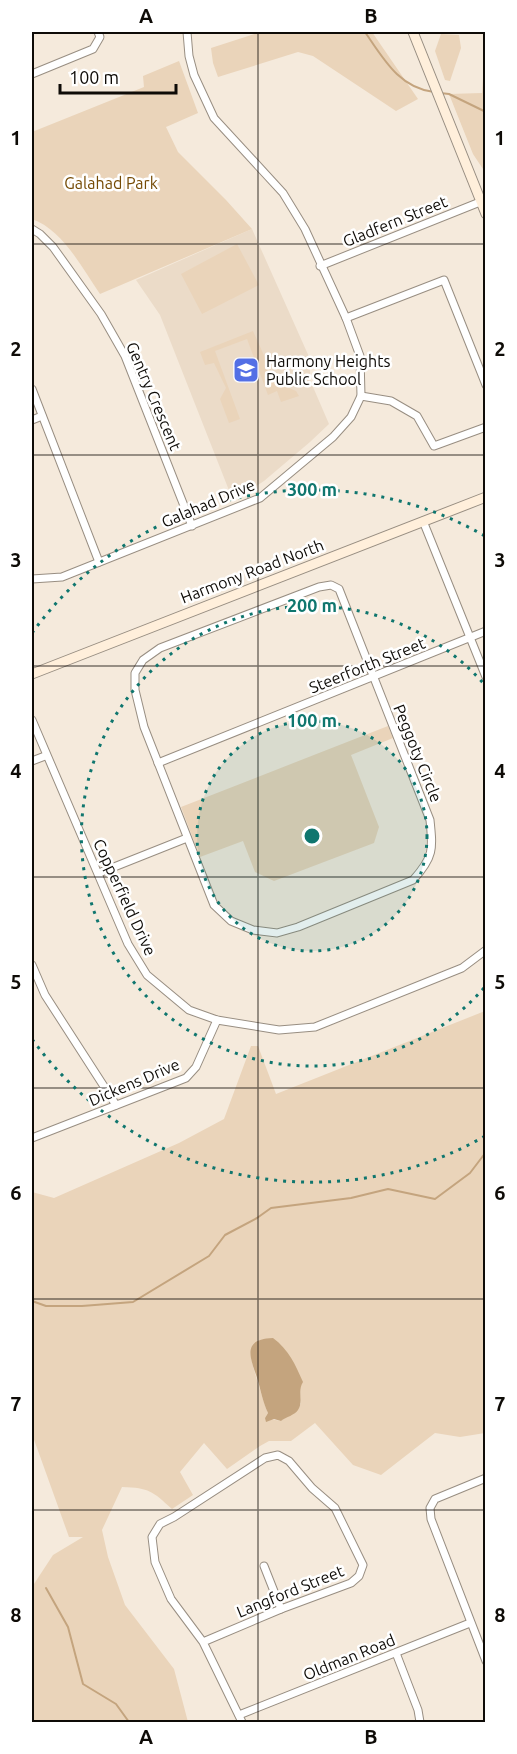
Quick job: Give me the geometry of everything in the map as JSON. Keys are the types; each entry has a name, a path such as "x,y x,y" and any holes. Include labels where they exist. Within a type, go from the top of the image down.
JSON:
{"main road":[{"path":"413,32 486,214"},
{"name":"Harmony Road North","path":"32,674 485,497"}],"street":[{"path":"32,74 93,49 100,37 98,32"},
{"name":"Galahad Drive","path":"32,579 62,577 260,498 333,437 351,417 360,396 360,356 346,318 301,221 283,193 223,130 206,104 191,65 187,32"},
{"name":"Gladfern Street","path":"320,266 480,202"},
{"name":"Gentry Crescent","path":"32,229 53,247 101,314 125,356 192,526"},
{"path":"346,318 444,280 486,385"},
{"path":"32,389 99,562"},
{"path":"360,396 391,401 417,416 434,446 486,427"},
{"path":"32,420 42,416"},
{"path":"423,521 486,677"},
{"name":"Peggoty Circle","path":"331,585 339,589 373,677 430,820 433,846 426,865 413,880 298,927 277,933 253,930 231,921 214,905 144,727 135,690 135,673 143,660 159,648 319,587 331,585"},
{"name":"Steerforth Street","path":"158,763 486,631"},
{"name":"Copperfield Drive","path":"32,720 45,756 99,873 128,944 147,975 189,1010 217,1020 279,1030 315,1027 462,968 486,950"},
{"path":"32,761 45,756"},
{"path":"99,873 187,838"},
{"path":"32,965 45,995 116,1105"},
{"name":"Dickens Drive","path":"32,1138 186,1078 196,1067 217,1020"},
{"name":"Langford Street","path":"203,1642 351,1583 359,1576 363,1565 335,1508 312,1488 289,1461 278,1455 265,1458 160,1524 152,1537 155,1562 171,1599 203,1642 240,1719"},
{"path":"486,1478 435,1498 430,1508 430,1519 486,1661"},
{"path":"264,1566 281,1609"},
{"name":"Oldman Road","path":"240,1719 470,1623"},
{"path":"396,1653 418,1710 420,1722"}],"shaded area":[{"name":"Harmony Heights Public School","path":"252,229 310,359 310,380 329,424 264,481 232,498 160,315 136,280"},
{"path":"273,1338 287,1352 303,1382 300,1407 297,1412 281,1421 274,1419 266,1422 265,1418 268,1413 250,1352 256,1342"}],"green space":[{"path":"261,32 372,32 418,99 396,111 313,56 298,52 218,77 211,48"},
{"path":"441,34 459,35 461,48 450,81 445,80 435,51"},
{"name":"Galahad Park","path":"179,61 198,113 166,127 178,152 252,229 100,294 62,241 43,224 32,219 32,132 144,87 143,76"},
{"path":"484,63 486,63 485,172 473,154 449,94 482,93"},
{"path":"237,244 259,285 202,314 181,274"},
{"path":"253,331 276,382 296,391 299,396 281,402 277,391 268,395 247,339 215,351 240,419 229,423 220,399 226,388 214,363 205,365 200,352"},
{"path":"388,726 393,738 351,755 379,827 374,843 274,881 255,872 243,841 200,857 181,807"},
{"path":"485,1011 485,1433 460,1437 435,1433 381,1475 353,1465 315,1423 291,1441 269,1441 227,1469 204,1443 180,1472 193,1495 172,1509 150,1492 139,1488 122,1487 102,1530 108,1557 125,1605 174,1669 188,1722 32,1722 32,1617 34,1616 32,1587 53,1555 83,1537 69,1537 32,1434 32,1192 54,1198 179,1143 224,1119 251,1046 258,1046 276,1094","holes":["265,1339 300,1387 301,1404 281,1421 265,1418 268,1413 251,1355 254,1345"]}],"waterway":[{"path":"365,32 393,70 402,78 411,85 434,92"},
{"path":"440,93 449,94 486,112"},
{"path":"32,1301 46,1306 133,1302 209,1256 225,1235 271,1208 351,1198 388,1189 435,1199 470,1173 486,1152"},
{"path":"46,1588 68,1627 83,1684 116,1704 129,1722"}],"place":[{"name":"Harmony Heights Public School","path":"246,370"}]}
